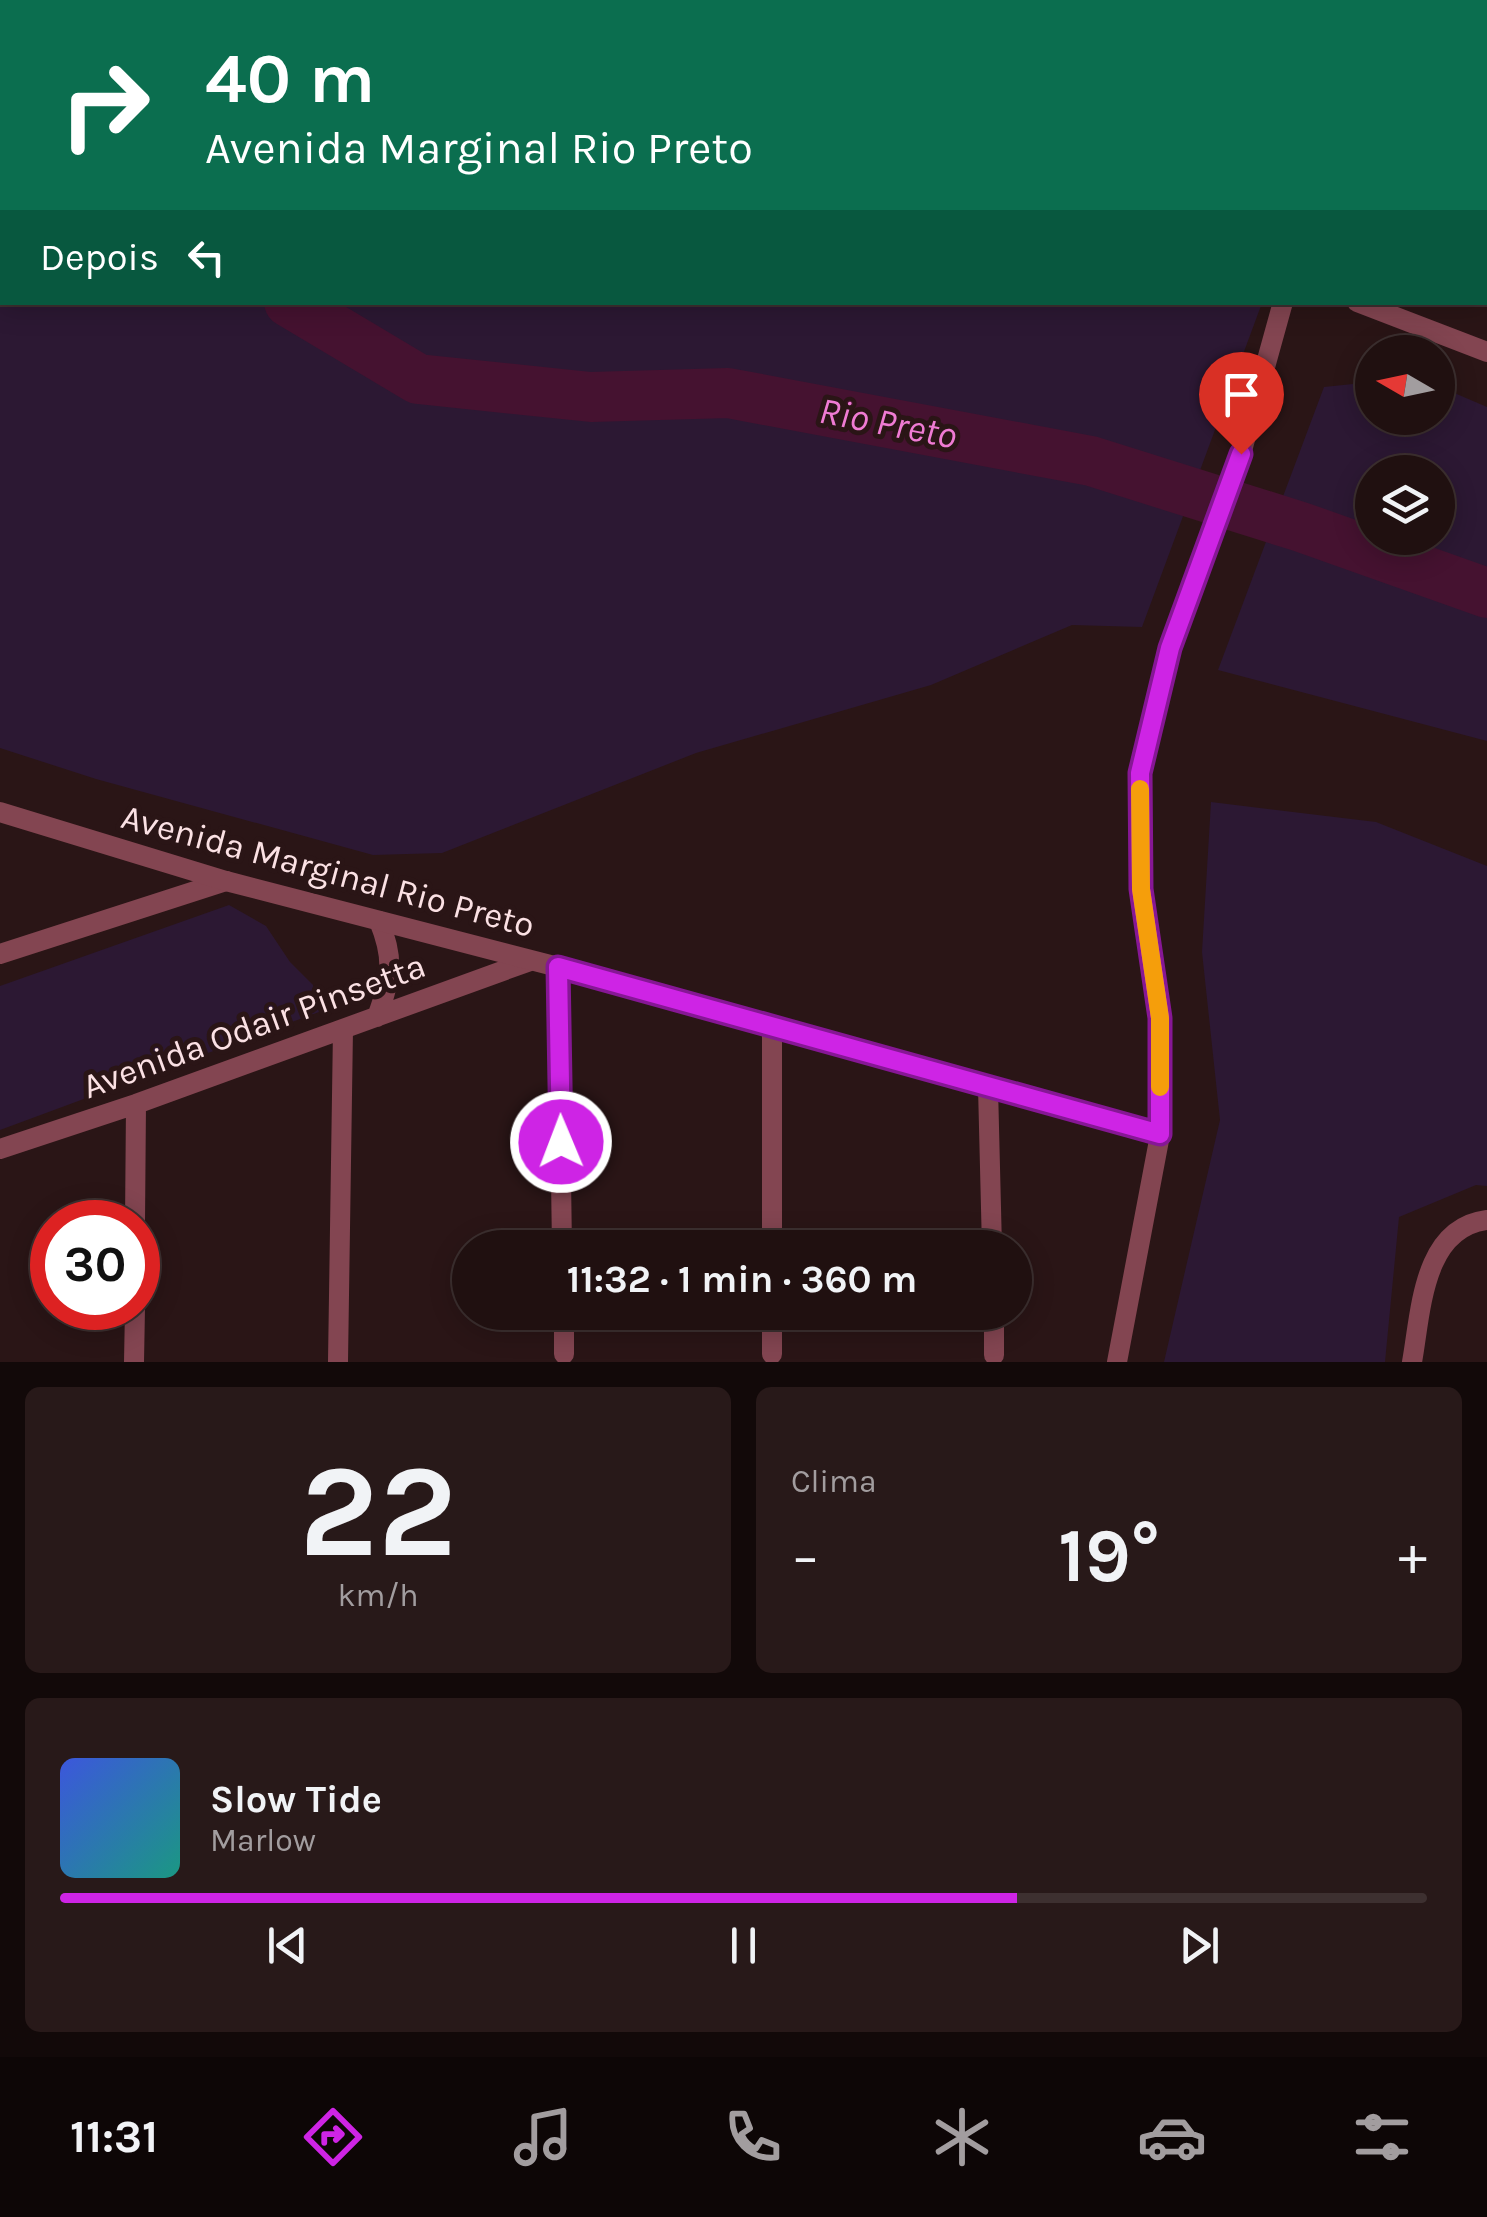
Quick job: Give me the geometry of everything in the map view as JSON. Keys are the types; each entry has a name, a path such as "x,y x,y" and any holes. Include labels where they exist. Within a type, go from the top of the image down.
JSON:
{"street":[{"path":"1117,1362 1160,1134 1160,1018 1141,889 1140,773 1170,648 1241,454 1282,305"},
{"path":"1365,305 1487,352"},
{"name":"Avenida Marginal Rio Preto","path":"0,812 226,881 558,967 1160,1134"},
{"path":"0,954 226,881"},
{"path":"377,1016 390,979 386,939 378,921"},
{"name":"Avenida Odair Pinsetta","path":"0,1149 136,1104 530,961"},
{"path":"558,967 562,1230"},
{"path":"772,1026 772,1230"},
{"path":"338,1362 342,1029"},
{"path":"988,1087 992,1230"},
{"path":"135,1200 136,1104"},
{"path":"1412,1362 1428,1275 1438,1252 1456,1232 1487,1220"},
{"path":"134,1362 135,1330"},
{"path":"564,1330 564,1354"},
{"path":"772,1330 772,1354"},
{"path":"994,1330 994,1355"}],"shaded area":[{"path":"0,305 1261,305 1142,627 1072,625 931,685 696,753 442,853 373,855 96,779 0,748"},
{"path":"1355,384 1355,435 1455,435 1455,393 1487,407 1487,741 1218,670 1324,387"},
{"path":"1211,802 1376,822 1487,866 1487,1186 1476,1185 1399,1217 1385,1362 1164,1362 1220,1120 1202,952"},
{"path":"229,905 266,926 290,962 313,985 319,1012 0,1130 0,986"}],"waterway":[{"name":"Rio Preto","path":"294,305 418,379 591,397 728,393 1091,461 1301,527 1487,593"}],"slow traffic":[{"path":"1140,789 1141,889 1160,1018 1160,1087"}],"route":[{"path":"561,1142 558,967 1160,1134 1160,1018 1141,889 1140,773 1170,648 1241,454"}]}
